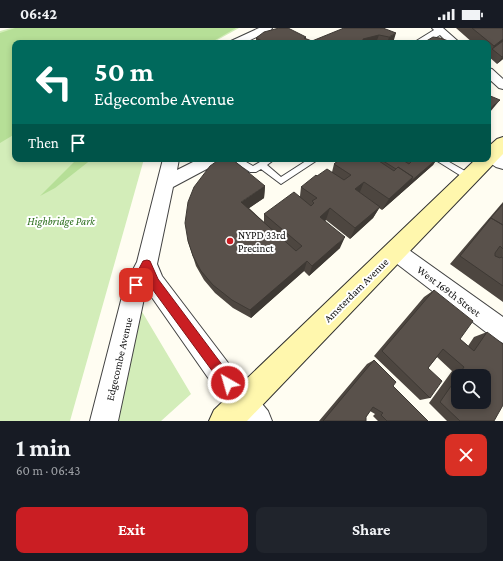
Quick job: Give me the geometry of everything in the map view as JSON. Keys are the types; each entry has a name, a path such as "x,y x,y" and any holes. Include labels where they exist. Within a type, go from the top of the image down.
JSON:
{"main road":[{"name":"Amsterdam Avenue","path":"242,415 395,251 468,177 485,162"}],"street":[{"path":"241,40 267,28"},
{"path":"422,40 439,29 451,40"},
{"path":"491,74 502,83"},
{"name":"Edgecombe Avenue","path":"104,421 136,285 147,264 170,162"},
{"path":"165,184 206,162"},
{"name":"West 169th Street","path":"395,251 503,331"},
{"path":"147,264 154,282 220,373 242,415"}],"lane":[{"path":"240,162 253,170 266,162"},
{"path":"262,165 282,181 310,162"},
{"path":"443,162 468,177"}],"green space":[{"name":"Highbridge Park","path":"11,28 239,28 217,40 12,40 12,162 143,162 70,421 0,421 0,31"},
{"path":"15,28 236,28 215,40 12,40 12,136 0,143 0,33"},
{"path":"74,162 88,162 55,188 40,196"},
{"path":"141,310 191,394 161,421 113,421"}],"building":[{"path":"279,28 288,28 309,40 260,40 256,38 264,32"},
{"path":"344,28 383,28 396,33 389,37 379,35 363,39 314,40"},
{"path":"472,28 503,28 503,39 494,46 491,44 491,40 487,40"},
{"path":"433,37 446,40 428,40"},
{"path":"503,41 503,56 502,57 492,49"},
{"path":"491,96 500,100 491,108"},
{"path":"216,162 236,162 265,186 241,202 296,251 302,246 264,214 294,192 311,206 314,203 312,201 317,198 301,187 316,175 317,176 327,169 344,180 351,175 334,164 336,162 380,162 394,171 398,167 413,177 389,199 364,182 355,189 380,207 355,228 330,208 320,217 345,237 312,266 307,261 250,310 232,300 213,285 201,271 193,256 188,241 185,223 188,202 194,187 210,166"},
{"path":"385,162 406,162 409,164 411,162 433,162 410,182 413,177 398,167 396,169"},
{"path":"503,204 503,225 491,218 488,221"},
{"path":"491,218 503,225 503,249 500,246 495,253 495,256 503,258 503,286 460,256"},
{"path":"434,290 473,321 460,339 474,351 487,332 503,344 503,405 494,421 460,421 440,402 451,386 451,409 491,409 491,369 463,369 464,367 443,349 428,368 442,381 430,398 382,351"},
{"path":"374,360 396,382 393,386 428,421 387,421 381,415 383,413 373,407 366,417 366,421 323,421"}],"place":[{"name":"NYPD 33rd Precinct","path":"230,241"}],"route":[{"path":"136,285 147,264 149,274 154,282 228,383"}]}
